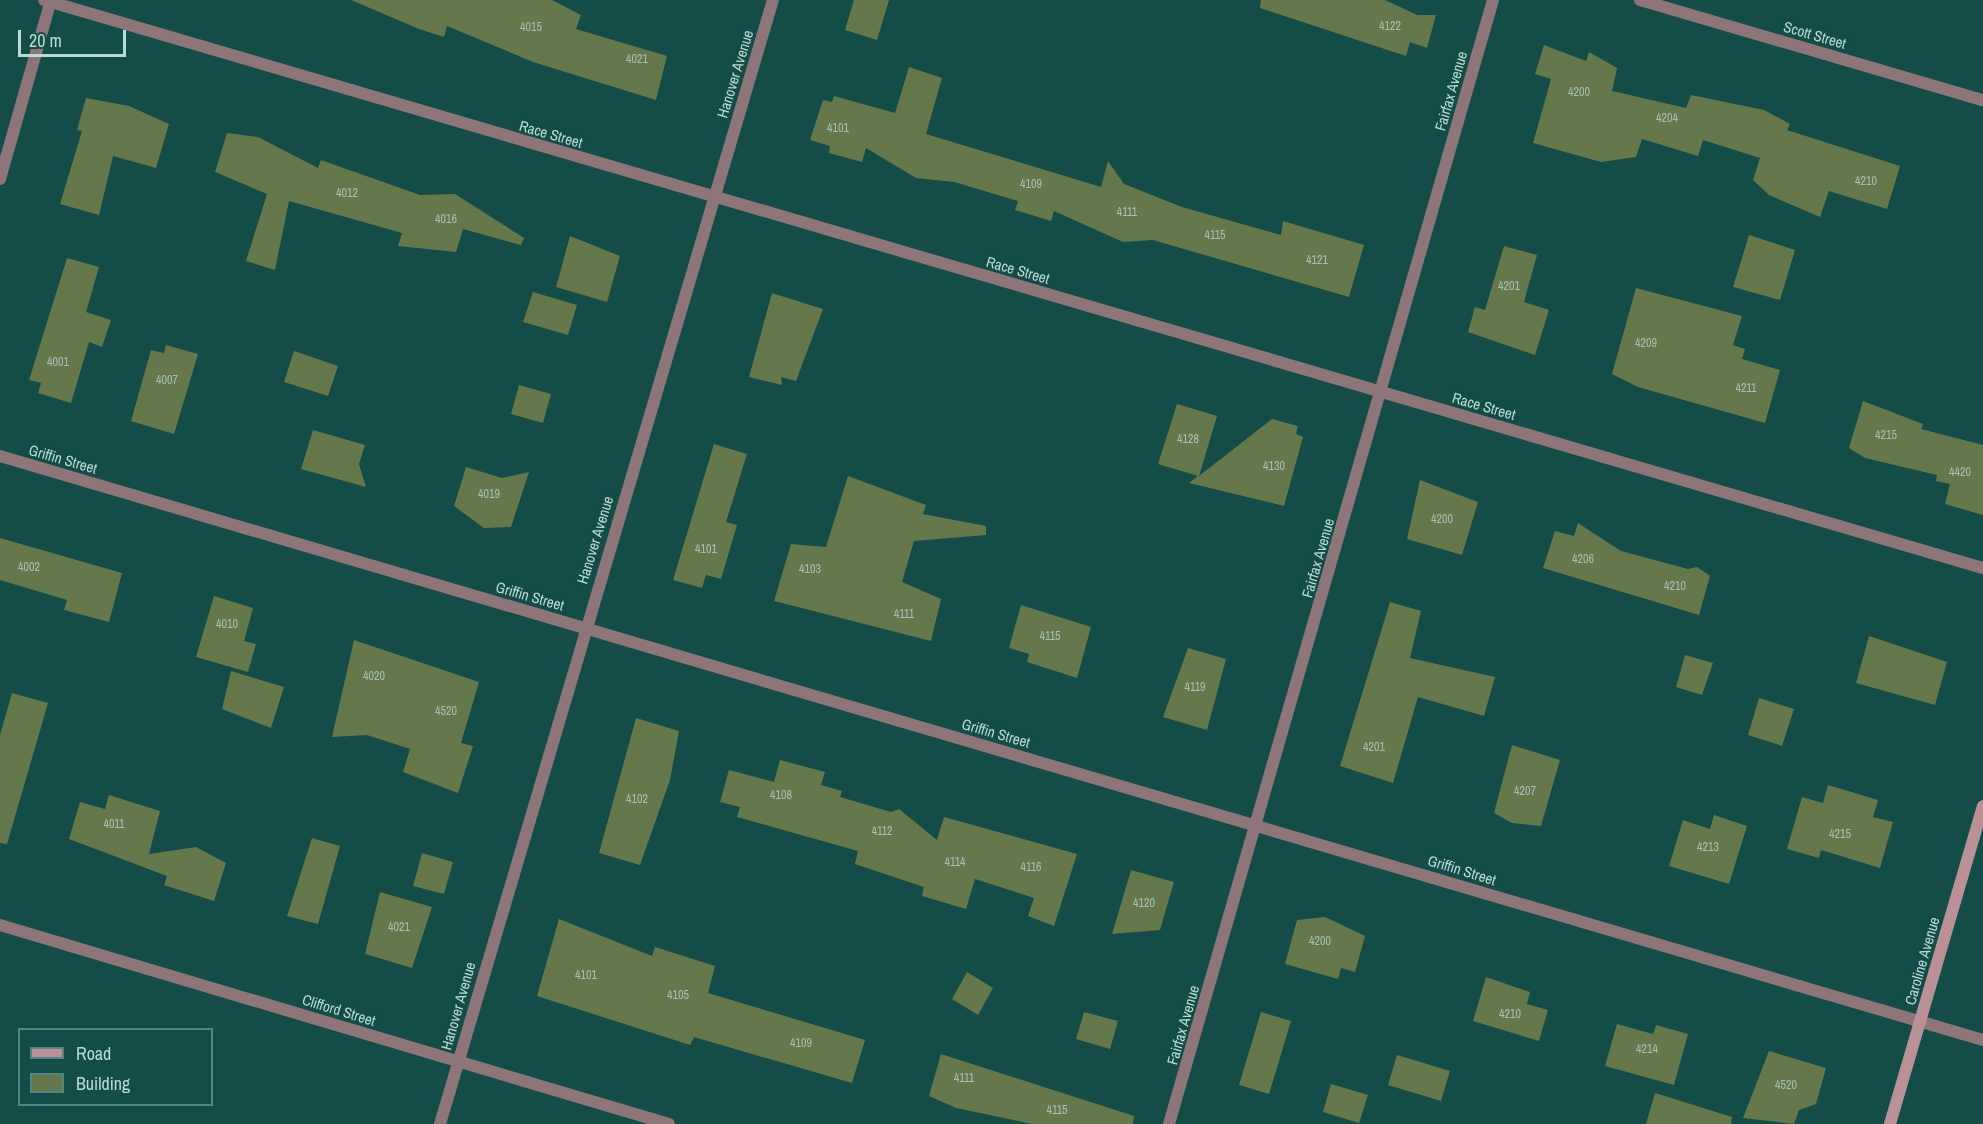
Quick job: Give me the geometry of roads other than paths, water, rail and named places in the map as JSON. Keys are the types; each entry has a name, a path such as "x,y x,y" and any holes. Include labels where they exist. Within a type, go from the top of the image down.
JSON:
{"street":[{"name":"Hanover Avenue","path":"440,1124 585,627 773,0"},
{"name":"Fairfax Avenue","path":"1169,1124 1382,392 1493,0"},
{"name":"Scott Street","path":"1640,0 1983,100"},
{"name":"Race Street","path":"49,1 1983,568"},
{"path":"0,179 49,1"},
{"name":"Griffin Street","path":"0,456 1983,1041"},
{"name":"Caroline Avenue","path":"1890,1124 1983,806"},
{"name":"Clifford Street","path":"0,925 669,1124"}]}
